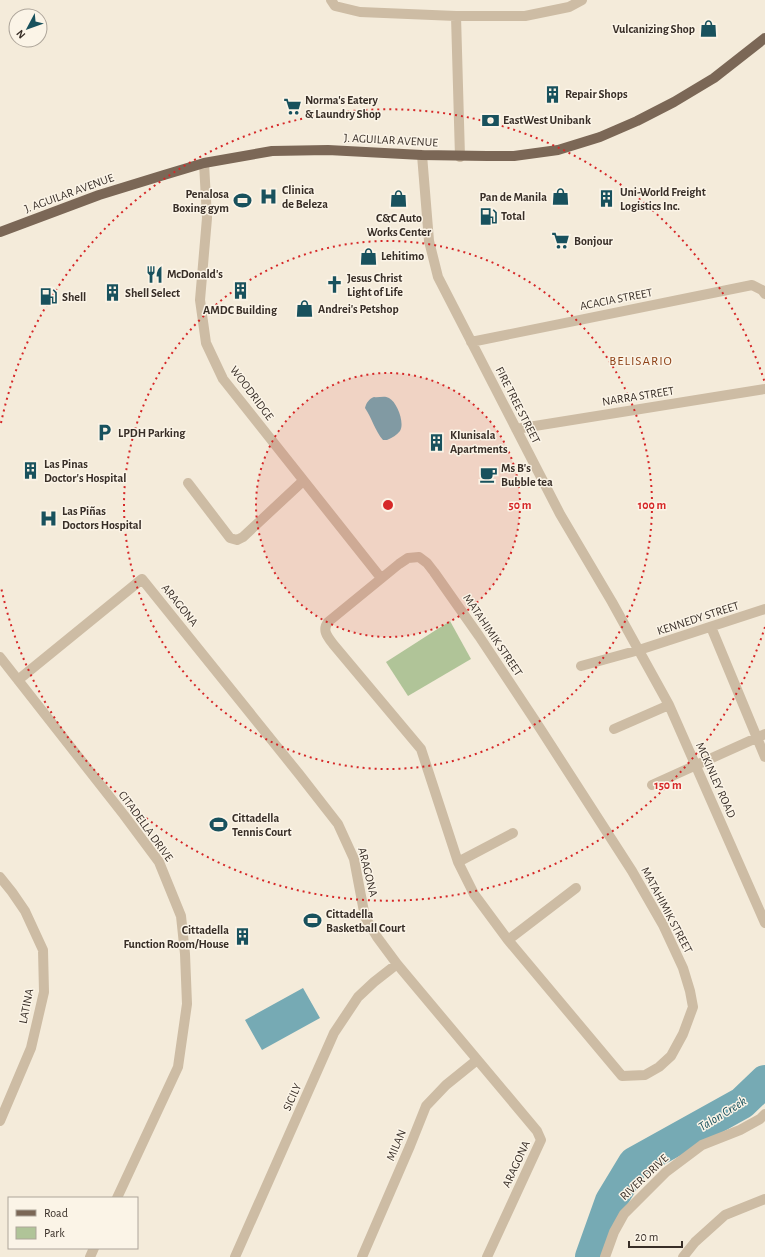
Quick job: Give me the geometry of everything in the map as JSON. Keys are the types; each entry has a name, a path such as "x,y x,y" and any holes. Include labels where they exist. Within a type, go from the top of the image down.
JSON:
{"main road":[{"name":"J. AGUILAR AVENUE","path":"0,232 99,196 204,163 272,152 328,150 422,155 514,156 558,150 600,137 637,121 674,102 714,78 764,40"}],"street":[{"path":"333,3 360,12 456,16 525,16 569,7 582,0"},
{"path":"456,16 460,156"},
{"name":"FIRE TREE STREET","path":"422,155 429,241 438,277 560,514 639,650"},
{"name":"WOODRIDGE","path":"204,163 207,218 200,300 206,342 223,379 381,578"},
{"name":"ACACIA STREET","path":"471,342 752,286 762,290 765,294"},
{"name":"NARRA STREET","path":"516,429 765,389"},
{"path":"188,483 230,538 237,540 243,537 304,482"},
{"name":"MATAHIMIK STREET","path":"419,557 426,562 479,636 632,871 663,925 683,968 693,1007 683,1034 671,1056 659,1067 645,1075 622,1076 508,940 474,894 458,862 421,749 328,638 325,632 325,626 328,622 381,578 408,558 419,557"},
{"name":"ARAGONA","path":"18,680 142,579 338,824 354,859 365,917 377,938 537,1131 541,1140 487,1257"},
{"name":"KENNEDY STREET","path":"581,666 639,650 765,609"},
{"path":"711,627 761,736 765,757"},
{"name":"MCKINLEY ROAD","path":"639,650 669,705 765,923"},
{"name":"CITADELLA DRIVE","path":"0,657 159,862 181,916 185,954 187,1004 178,1067 117,1197"},
{"path":"614,729 669,705"},
{"path":"652,786 761,736"},
{"path":"458,862 513,833"},
{"name":"LATINA","path":"0,878 25,911 43,950 44,992 31,1048 0,1121"},
{"path":"508,940 576,888"},
{"name":"SICILY","path":"235,1257 334,1032 358,997 397,964"},
{"name":"MILAN","path":"362,1257 426,1106 446,1085 477,1060"},
{"name":"RIVER DRIVE","path":"605,1257 614,1232 624,1214 666,1172 702,1145 740,1130 760,1119 765,1114"},
{"path":"683,1257 696,1242 725,1215 765,1199"}],"green space":[{"path":"450,621 471,659 408,696 386,662"}],"water":[{"path":"374,397 385,397 392,400 401,418 402,423 400,431 387,440 383,440 380,436 365,408 368,401"},
{"path":"303,988 320,1018 262,1050 245,1020"}],"waterway":[{"name":"Talon Creek","path":"591,1257 611,1201 634,1163 742,1103 765,1081"}],"place":[{"name":"Vulcanizing Shop","path":"708,29"},
{"name":"Repair Shops","path":"552,94"},
{"name":"Norma's Eatery & Laundry Shop","path":"292,107"},
{"name":"EastWest Unibank","path":"490,120"},
{"name":"Clinica de Beleza","path":"269,197"},
{"name":"Pan de Manila","path":"560,197"},
{"name":"C&C Auto Works Center","path":"399,199"},
{"name":"Uni-World Freight Logistics Inc.","path":"607,199"},
{"name":"Penalosa Boxing gym","path":"242,201"},
{"name":"Total","path":"488,216"},
{"name":"Bonjour","path":"561,241"},
{"name":"Lehitimo","path":"368,256"},
{"name":"McDonald's","path":"154,274"},
{"name":"Jesus Christ Light of Life","path":"334,285"},
{"name":"AMDC Building","path":"240,291"},
{"name":"Shell Select","path":"112,293"},
{"name":"Shell","path":"49,297"},
{"name":"Andrei's Petshop","path":"305,309"},
{"name":"LPDH Parking","path":"105,433"},
{"name":"KIunisala Apartments","path":"437,442"},
{"name":"Las Pinas Doctor's Hospital","path":"31,471"},
{"name":"Ms B's Bubble tea","path":"488,475"},
{"name":"Las Piñas Doctors Hospital","path":"49,518"},
{"name":"Cittadella Tennis Court","path":"219,825"},
{"name":"Cittadella Basketball Court","path":"313,921"},
{"name":"Cittadella Function Room/House","path":"242,937"}],"district":[{"name":"BELISARIO","path":"641,360"}]}
